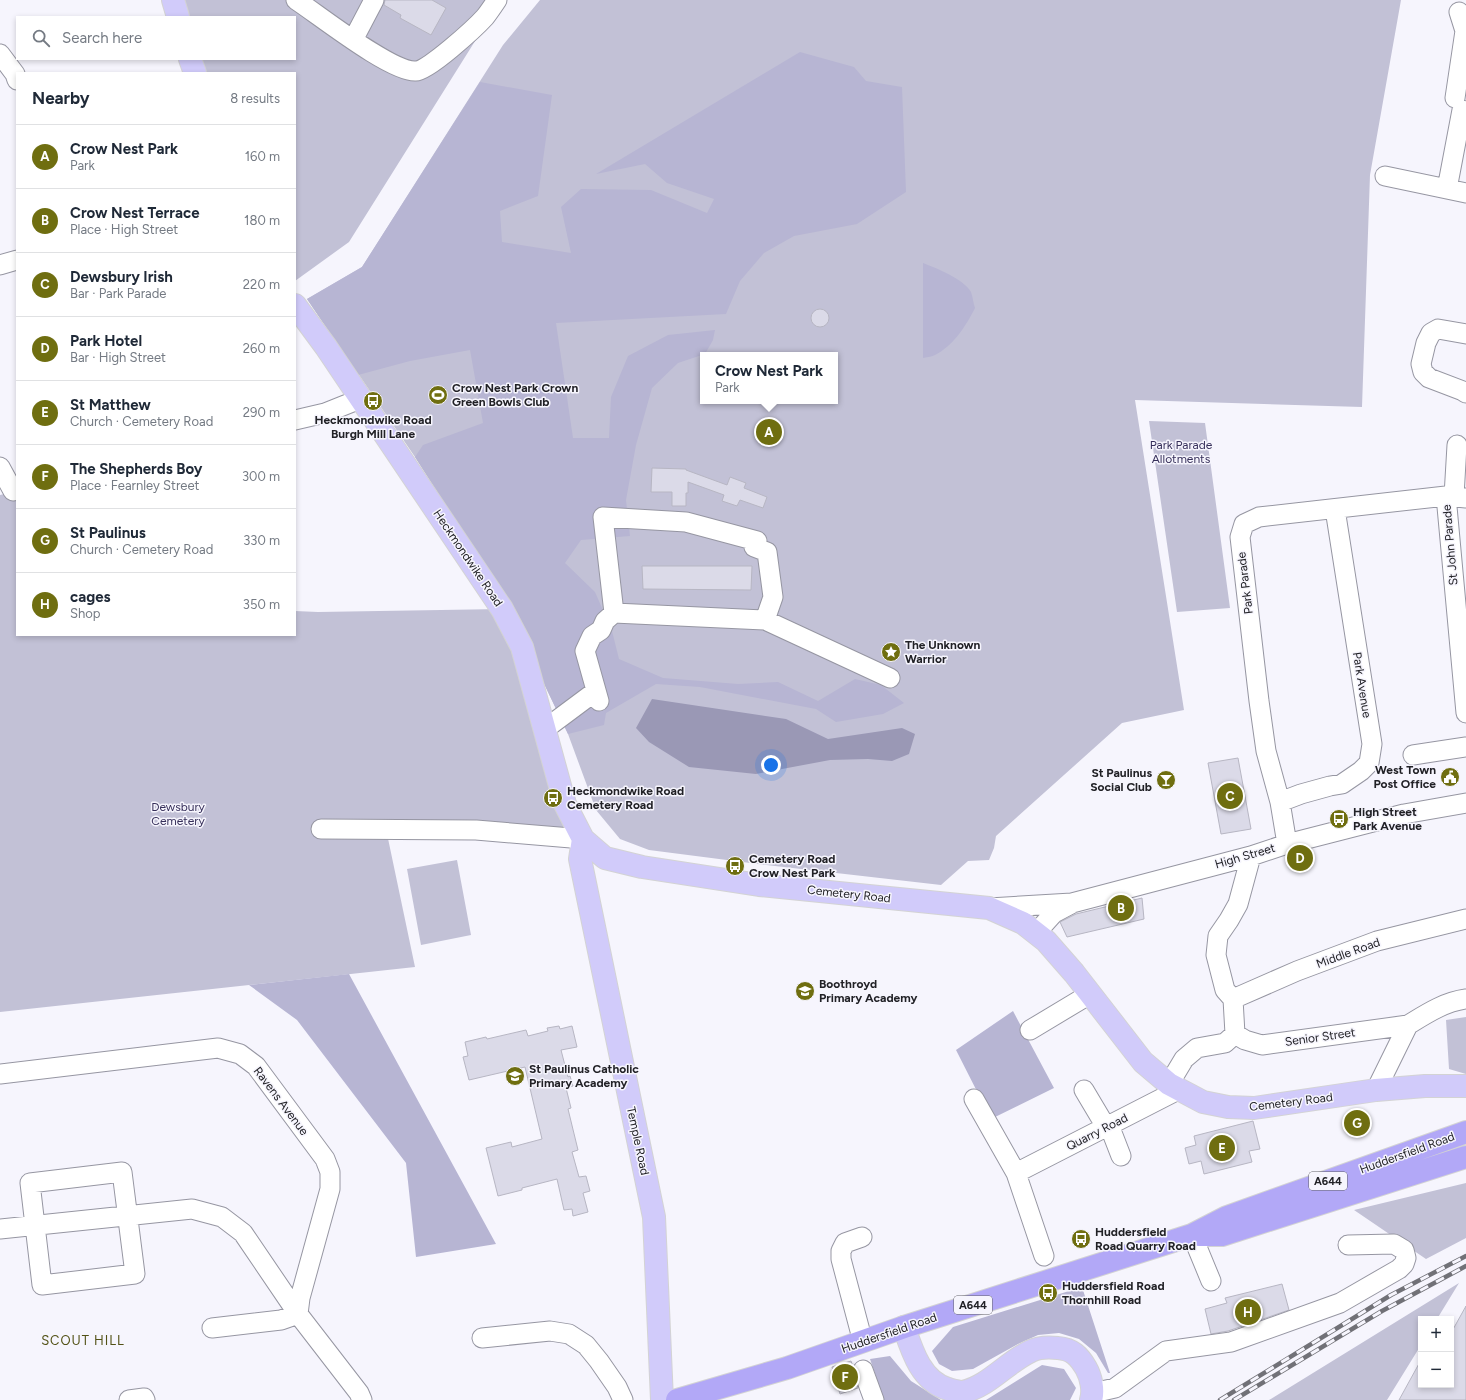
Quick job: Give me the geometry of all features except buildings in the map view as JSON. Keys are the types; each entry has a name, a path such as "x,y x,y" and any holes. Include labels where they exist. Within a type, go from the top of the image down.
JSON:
{"highway":[{"name":"Huddersfield Road","path":"676,1400 786,1368 904,1327 1192,1235 1227,1217 1466,1132"},
{"name":"Huddersfield Road","path":"1192,1235 1222,1236 1466,1157"}],"main road":[{"path":"173,0 178,16"},
{"path":"190,60 194,72"},
{"name":"Heckmondwike Road","path":"296,306 326,347 502,609 522,647 565,804 583,839"},
{"name":"Cemetery Road","path":"583,839 605,858 642,867 759,885 989,908 1022,923 1046,941 1071,970 1143,1062 1173,1087 1204,1102 1228,1107 1254,1108 1376,1090 1425,1086 1466,1086"},
{"name":"Temple Road","path":"583,839 580,859 654,1217 662,1400"},
{"path":"904,1327 914,1354 929,1379 939,1386 949,1390 962,1392 978,1386 1031,1351 1046,1347 1064,1349 1078,1356 1089,1373 1092,1396"}],"street":[{"path":"296,0 320,6 353,40 392,64 409,71 418,71 453,47 484,18 497,0"},
{"path":"353,40 374,0"},
{"path":"1447,189 1459,104 1465,31 1459,12"},
{"path":"0,54 16,77"},
{"path":"1385,176 1466,193"},
{"path":"0,265 16,260"},
{"path":"1466,334 1438,329 1431,333 1426,342 1421,364 1423,372 1429,378 1463,390 1466,393"},
{"path":"296,420 325,413 360,399"},
{"name":"St John Parade","path":"1457,445 1455,497 1466,713"},
{"path":"0,467 10,492"},
{"name":"Park Parade","path":"1287,844 1280,802 1266,751 1259,701 1240,537 1244,524 1259,517 1455,497"},
{"name":"Park Avenue","path":"1280,802 1301,794 1342,784 1362,772 1369,763 1372,744 1335,509"},
{"path":"614,613 603,517 686,522 755,544 766,552 773,597 765,620"},
{"path":"545,729 597,696 585,651 592,636 601,630 605,621 614,613 765,620 890,678"},
{"path":"1413,755 1466,747"},
{"name":"High Street","path":"989,908 1072,903 1251,856 1287,844 1404,814 1466,803"},
{"path":"321,829 476,830 583,839"},
{"path":"1173,1087 1184,1059 1197,1048 1225,1043 1235,1034 1233,999 1226,990 1216,955 1218,936 1238,904 1251,856"},
{"name":"High Street","path":"1036,933 1054,913 1072,903"},
{"name":"Middle Road","path":"1233,999 1297,971 1377,941 1466,919"},
{"path":"1030,1030 1090,994"},
{"path":"1376,1090 1408,1025 1428,1012 1448,1003 1466,999"},
{"name":"Senior Street","path":"1235,1034 1246,1040 1262,1045 1408,1025"},
{"name":"Ravens Avenue","path":"0,1074 218,1048 240,1054 256,1066 325,1158 330,1172 330,1189 300,1298 298,1314"},
{"name":"Quarry Road","path":"1016,1173 1108,1126 1173,1087"},
{"path":"1084,1090 1108,1126 1121,1156"},
{"path":"974,1099 1016,1173 1044,1256"},
{"path":"122,1172 135,1274 42,1285 35,1226 30,1183 122,1172"},
{"path":"0,1229 192,1209 222,1217 243,1233 298,1314 359,1393 362,1400"},
{"path":"1192,1235 1211,1281"},
{"path":"862,1237 845,1243 841,1251 841,1259 863,1342"},
{"path":"1092,1396 1115,1388 1166,1351 1231,1342 1340,1303 1399,1269 1404,1264 1406,1258 1404,1250 1394,1244 1348,1245"},
{"path":"212,1328 281,1320 298,1314"},
{"path":"482,1338 550,1331 569,1334 586,1345 600,1361 617,1387 623,1400"},
{"path":"864,1370 874,1400"},
{"path":"129,1400 144,1398 145,1400"}],"green space":[{"path":"173,0 507,0 482,30 349,242 296,280 296,72 195,72 190,60 296,60 296,16 178,16"},
{"path":"540,0 1401,0 1370,175 1362,407 1135,400 1184,710 1122,723 996,836 994,848 989,860 968,861 941,885 649,850 620,839 596,810 568,734 499,589 415,457 307,299 362,267 503,45"},
{"name":"Park Parade Allotments","path":"1149,421 1205,423 1230,608 1177,612"},
{"name":"Dewsbury Cemetery","path":"16,491 16,636 296,636 296,611 502,609 583,839 386,829 415,967 0,1012 0,495"},
{"path":"457,860 471,935 421,945 407,869"},
{"path":"1466,1017 1466,1074 1449,1069 1446,1020"},
{"path":"1466,1183 1466,1238 1426,1259 1354,1210"},
{"path":"1459,1283 1439,1316 1418,1316 1418,1350 1387,1400 1269,1400"}],"shaded area":[{"path":"800,52 854,67 866,81 902,87 906,192 857,224 794,236 764,253 740,281 726,314 556,323 573,438 609,438 611,397 628,356 668,335 715,330 713,340 706,352 700,352 700,356 678,363 652,388 636,445 626,500 630,536 581,540 565,563 595,592 612,631 619,659 663,678 738,684 778,682 818,701 855,679 881,685 904,703 883,714 836,722 816,709 700,687 656,684 606,713 604,725 568,734 499,589 415,457 423,445 483,423 470,350 410,361 358,375 307,299 362,267 480,82 552,95 538,196 500,211 502,242 571,253 561,207 581,189 651,190 707,213 714,199 667,183 645,164 596,174"},
{"path":"923,263 949,274 967,287 971,292 975,308 963,328 948,346 935,355 923,358"},
{"path":"652,699 786,719 828,739 902,728 915,734 909,754 892,761 868,759 830,760 756,774 689,767 649,742 636,728"},
{"path":"349,974 496,1244 416,1257 406,1163 297,1020 249,985"},
{"path":"1013,1011 1054,1088 991,1119 956,1050"},
{"path":"1082,1287 1110,1373 1108,1373 1096,1353 1079,1339 1059,1333 1038,1335 1018,1344 973,1369 952,1371 939,1364 932,1351 953,1327"},
{"path":"890,1356 911,1381 941,1400 884,1400 870,1359"},
{"path":"1042,1365 1064,1369 1076,1388 1070,1400 986,1400"}],"railway":[{"path":"1220,1400 1391,1295 1466,1256"},
{"path":"1234,1400 1382,1311 1466,1266"}],"place":[{"name":"Crow Nest Park Crown Green Bowls Club","path":"438,395"},
{"name":"Heckmondwike Road Burgh Mill Lane","path":"373,401"},
{"name":"Crow Nest Park","path":"769,432"},
{"name":"The Unknown Warrior","path":"891,652"},
{"name":"West Town Post Office","path":"1450,777"},
{"name":"St Paulinus Social Club","path":"1166,780"},
{"name":"Dewsbury Irish","path":"1230,796"},
{"name":"Heckmondwike Road Cemetery Road","path":"553,798"},
{"name":"High Street Park Avenue","path":"1339,819"},
{"name":"Park Hotel","path":"1300,858"},
{"name":"Cemetery Road Crow Nest Park","path":"735,866"},
{"name":"Crow Nest Terrace","path":"1121,908"},
{"name":"Boothroyd Primary Academy","path":"805,991"},
{"name":"St Paulinus Catholic Primary Academy","path":"515,1076"},
{"name":"St Paulinus","path":"1357,1123"},
{"name":"St Matthew","path":"1222,1148"},
{"name":"Huddersfield Road Quarry Road","path":"1081,1239"},
{"name":"Huddersfield Road Thornhill Road","path":"1048,1293"},
{"name":"cages","path":"1248,1312"},
{"name":"The Shepherds Boy","path":"845,1377"}],"district":[{"name":"SCOUT HILL","path":"83,1340"}]}
